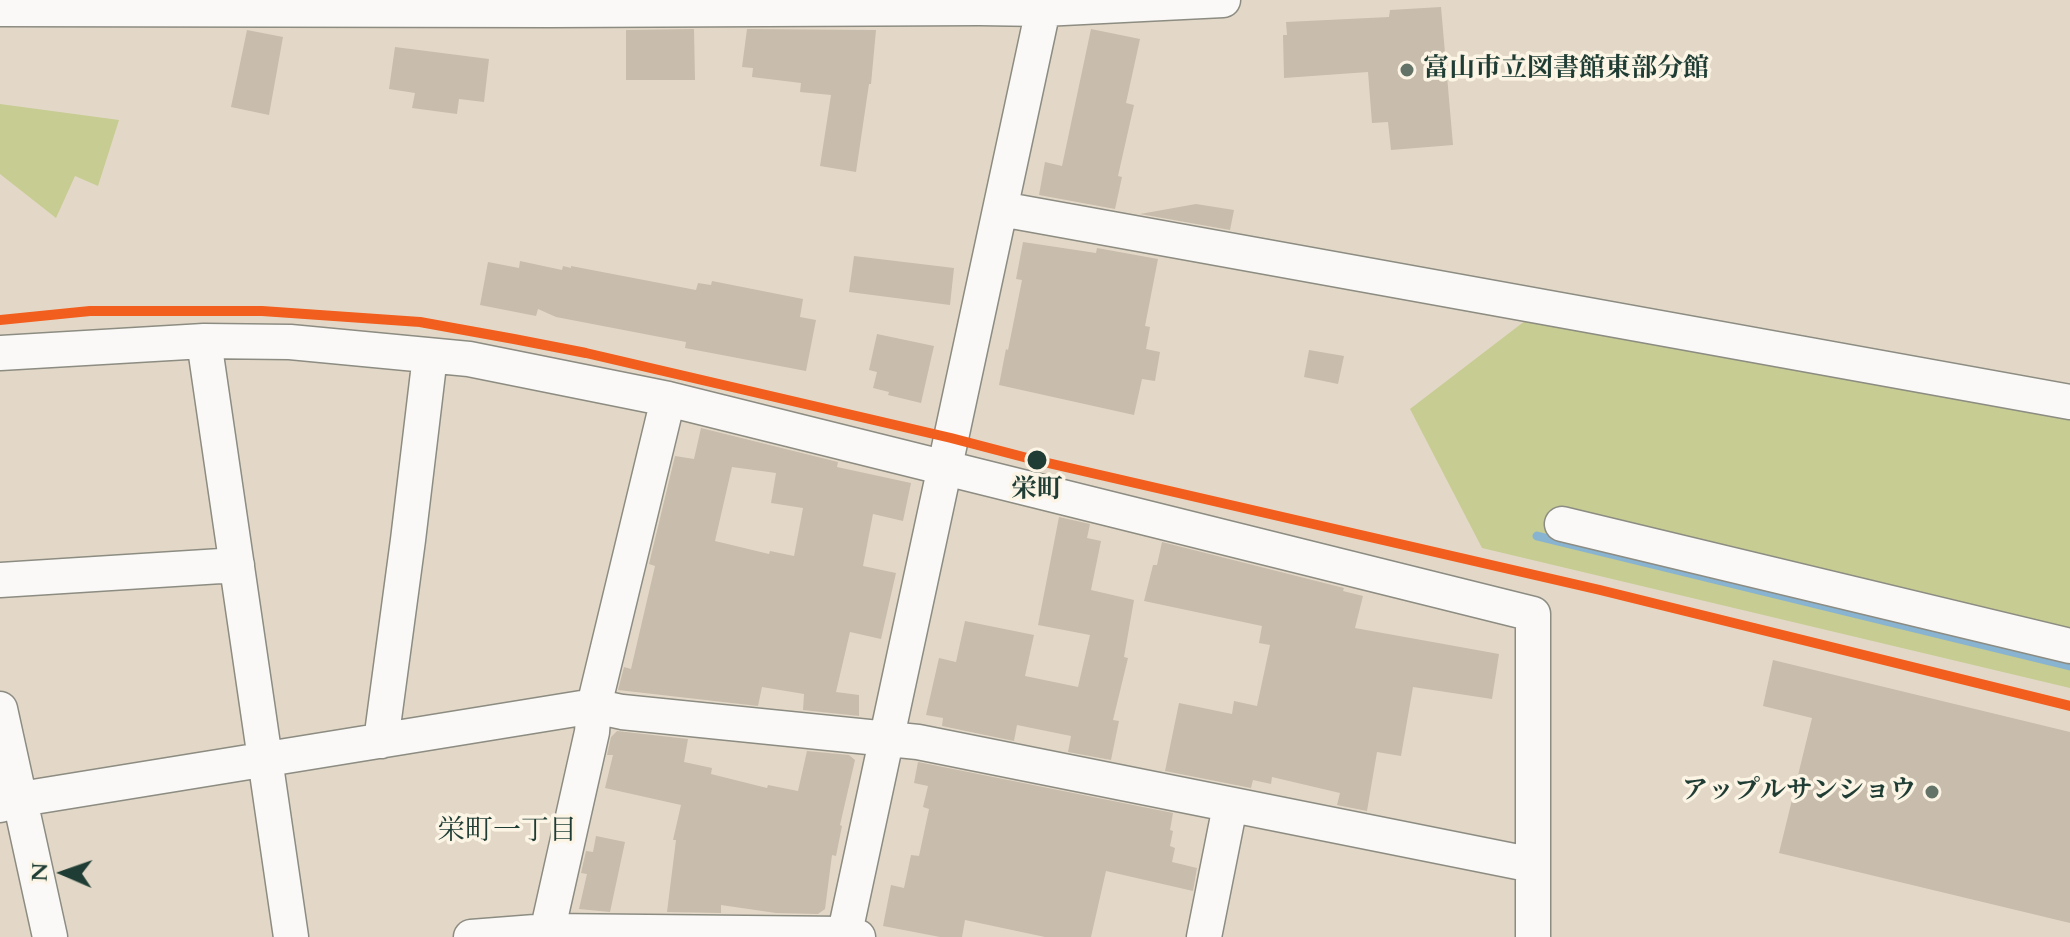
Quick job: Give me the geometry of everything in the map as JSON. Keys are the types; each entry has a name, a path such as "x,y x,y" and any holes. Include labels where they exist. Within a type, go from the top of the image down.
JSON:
{"street":[{"path":"0,9 518,5 947,8 1223,0"},
{"path":"471,937 547,934 849,936 886,741 1044,5"},
{"path":"1001,209 2070,402"},
{"path":"0,353 204,341 290,342 469,359 668,399 1533,614 1533,937"},
{"path":"204,341 291,937"},
{"path":"381,741 430,356"},
{"path":"547,934 592,732 594,706 668,399"},
{"path":"1562,524 2070,646"},
{"path":"0,580 237,565"},
{"path":"11,802 594,706 622,712 918,742 1533,865"},
{"path":"0,709 11,802 50,937"},
{"path":"1204,937 1230,806"}],"green space":[{"path":"0,104 119,120 98,186 75,176 56,218 0,174"},
{"path":"1534,314 2070,415 2070,688 1482,548 1410,409"}],"building":[{"name":"富山市立図書館東部分館","path":"1441,7 1453,145 1391,150 1388,122 1372,123 1368,72 1284,78 1283,35 1287,35 1286,22 1389,17 1390,10"},
{"path":"694,29 695,80 626,80 626,30"},
{"path":"747,29 876,30 871,84 856,172 820,166 831,95 800,92 801,83 752,77 753,68 742,67"},
{"path":"1091,29 1140,39 1126,103 1134,105 1118,176 1122,177 1115,209 1039,195 1045,162 1062,166"},
{"path":"247,30 283,37 269,115 231,107"},
{"path":"395,47 489,59 484,102 459,99 457,114 412,108 415,93 389,89"},
{"path":"1196,204 1234,210 1230,230 1140,214"},
{"path":"1023,242 1096,253 1097,248 1158,259 1145,326 1150,327 1146,349 1160,352 1155,381 1142,379 1134,415 999,385 1022,280 1016,279"},
{"path":"854,256 954,268 950,305 849,292"},
{"path":"520,261 562,270 563,266 571,266 696,290 698,283 711,285 712,281 803,299 800,317 816,320 806,371 685,348 686,342 556,317 538,309 536,316 480,305 488,262 519,268"},
{"path":"877,334 934,346 921,403 873,388 877,372 869,370"},
{"path":"1309,350 1344,356 1338,384 1304,377"},
{"path":"701,428 838,462 837,467 911,483 903,521 873,514 863,566 896,573 881,639 850,632 836,692 859,695 859,716 803,710 804,694 762,687 758,706 618,690 624,667 631,669 655,566 649,564 675,456 694,459","holes":["732,467 776,473 771,503 803,508 794,556 770,551 769,554 715,541"]},
{"path":"1059,517 1090,524 1087,538 1101,541 1091,590 1134,600 1124,657 1128,658 1113,720 1119,721 1111,760 1068,752 1071,736 1017,725 1014,741 942,726 943,718 926,715 939,658 956,662 965,621 1034,635 1025,676 1078,687 1090,635 1038,625"},
{"path":"1162,542 1344,588 1343,591 1363,596 1355,628 1499,654 1492,699 1413,687 1401,756 1377,752 1367,811 1337,805 1340,793 1272,777 1271,784 1253,780 1251,788 1165,771 1179,703 1232,714 1234,701 1257,706 1270,645 1259,643 1262,626 1144,601"},
{"name":"アップルサンショウ","path":"1773,660 2070,732 2070,923 1779,853 1812,718 1763,706"},
{"path":"617,731 688,739 684,762 712,768 711,774 767,788 768,785 798,791 807,751 849,755 855,760 836,856 832,855 825,909 818,914 776,913 721,905 721,913 667,912 676,840 673,840 681,805 605,788 613,755 607,755 611,737"},
{"path":"918,762 1173,813 1170,846 1175,848 1172,862 1197,868 1193,891 1106,871 1091,937 1045,937 965,920 962,937 940,937 883,926 891,885 904,888 911,855 919,856 929,809 923,807 928,786 914,783"},
{"path":"596,836 625,842 610,912 579,909 587,874 581,873 586,851 593,852"}],"waterway":[{"path":"1537,536 2070,666"}],"transit line":[{"path":"0,320 90,311 262,311 420,322 514,339 586,353 1600,590 2070,706"}],"place":[{"name":"富山市立図書館東部分館","path":"1407,70"},
{"name":"栄町","path":"1037,460"},
{"name":"アップルサンショウ","path":"1932,792"}],"district":[{"name":"栄町一丁目","path":"507,833"}]}
